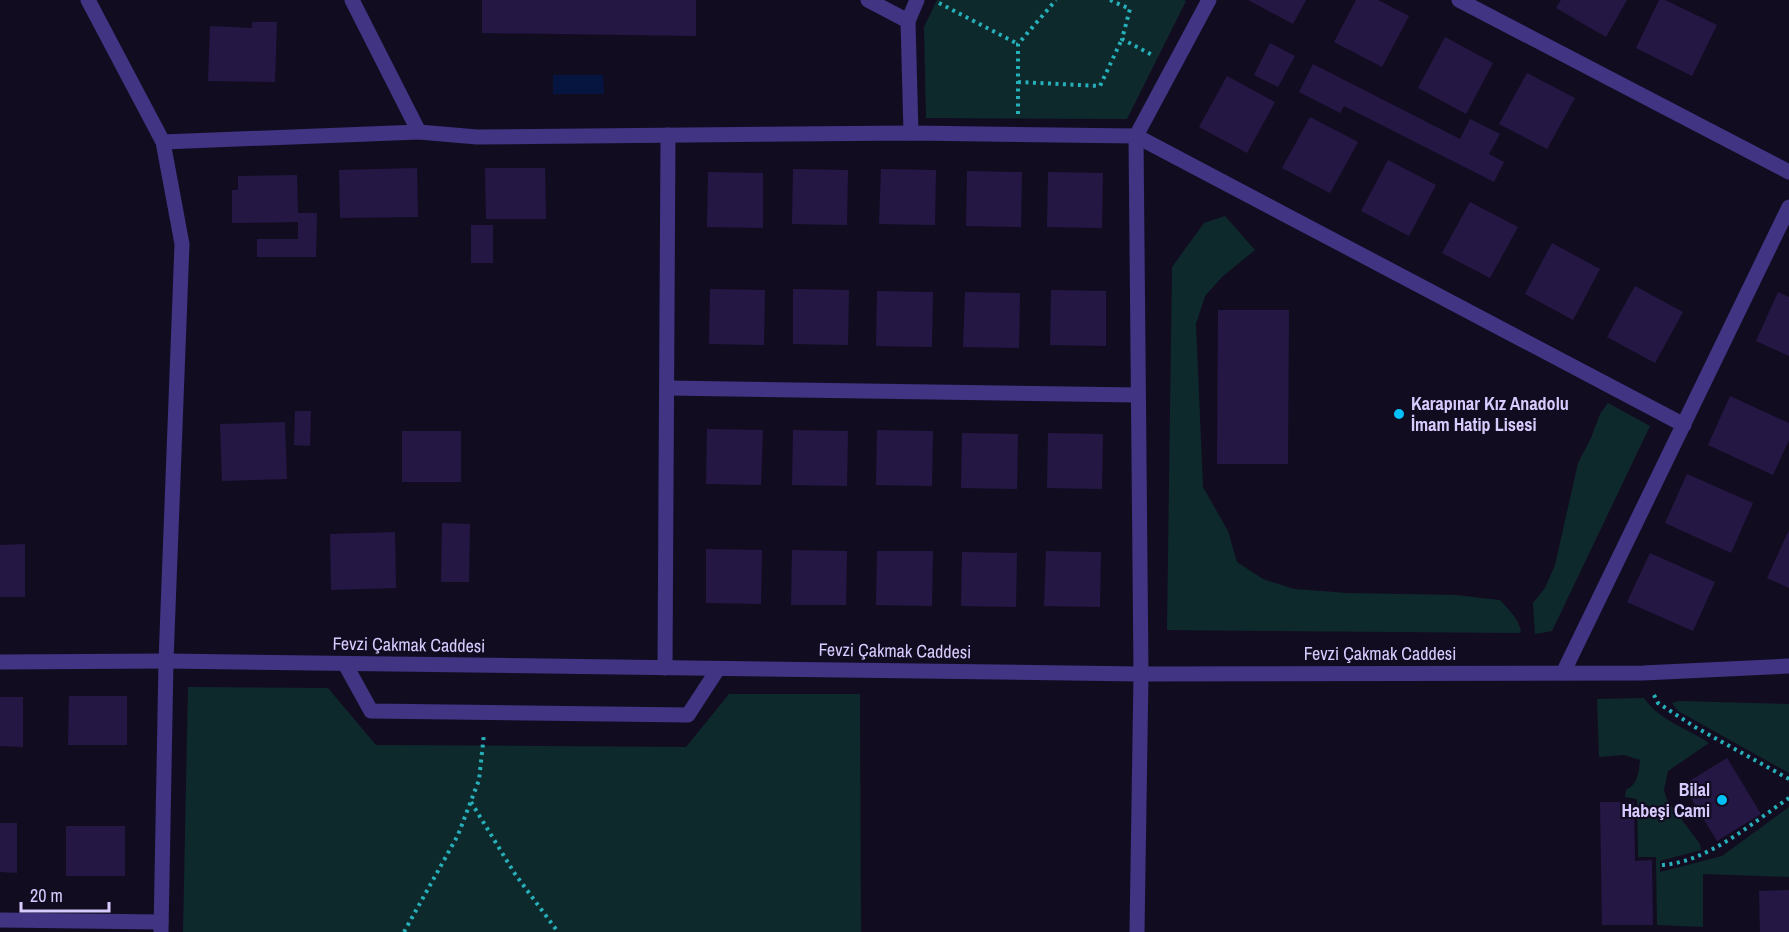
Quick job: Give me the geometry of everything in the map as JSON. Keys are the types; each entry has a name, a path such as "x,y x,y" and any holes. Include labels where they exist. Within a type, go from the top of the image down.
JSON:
{"street":[{"path":"0,920 161,927 166,661 182,244 163,142 88,0"},
{"path":"352,0 419,132"},
{"path":"868,0 908,21"},
{"path":"911,134 908,21 917,0"},
{"path":"1137,932 1141,674 1136,136 1209,0"},
{"path":"1459,0 1789,172"},
{"path":"163,142 419,132 477,137 911,134 1136,136 1684,425"},
{"path":"665,668 668,135"},
{"path":"1563,673 1789,207"},
{"path":"667,388 1138,395"},
{"name":"Fevzi Çakmak Caddesi","path":"0,662 166,661 1141,674 1643,673 1789,666"},
{"path":"345,664 371,711 688,715 718,669"}],"path":[{"path":"934,0 1018,44"},
{"path":"1018,134 1018,44 1056,0"},
{"path":"1018,82 1100,86 1122,39 1131,9 1110,0"},
{"path":"1122,39 1173,67"},
{"path":"1643,673 1659,704 1695,728 1789,779"},
{"path":"404,932 458,835 479,780 487,712"},
{"path":"1662,865 1677,864 1707,853 1789,798"},
{"path":"471,801 515,874 558,932"}],"green space":[{"path":"937,0 1186,1 1127,119 926,118 924,27"},
{"path":"1225,216 1255,250 1222,277 1205,296 1196,324 1203,487 1228,531 1237,562 1263,579 1294,589 1348,593 1456,595 1500,600 1518,622 1521,631 1519,633 1167,630 1172,267 1204,223"},
{"path":"1608,403 1650,426 1552,631 1535,634 1533,603 1545,588 1555,565 1578,463 1600,414"},
{"path":"188,687 328,688 376,745 686,747 729,694 860,694 861,932 183,932"},
{"path":"1644,698 1658,713 1709,743 1668,771 1664,790 1667,800 1700,844 1701,850 1660,861 1660,872 1722,856 1789,807 1789,877 1703,874 1703,927 1657,925 1656,857 1638,857 1637,799 1625,797 1626,790 1637,777 1640,760 1624,755 1599,757 1597,699"},
{"path":"1679,701 1789,704 1789,773 1678,711 1672,703"}],"water":[{"path":"553,75 603,75 604,94 553,94"}],"building":[{"path":"482,0 696,0 696,36 482,33"},
{"path":"1248,0 1306,0 1293,24"},
{"path":"1356,0 1378,0 1409,16 1382,67 1334,42"},
{"path":"1561,0 1627,0 1606,37 1556,8"},
{"path":"1659,0 1665,0 1717,25 1692,76 1636,48"},
{"path":"252,22 277,22 275,82 208,81 210,26 252,28"},
{"path":"1445,37 1493,63 1466,114 1418,88"},
{"path":"1270,43 1295,56 1278,87 1254,75"},
{"path":"1313,64 1460,139 1470,119 1500,134 1489,154 1504,162 1494,182 1344,106 1340,113 1299,92"},
{"path":"1527,73 1575,98 1547,149 1499,124"},
{"path":"1227,76 1275,102 1247,153 1199,127"},
{"path":"1310,117 1358,142 1330,193 1282,168"},
{"path":"1388,160 1436,185 1409,236 1361,211"},
{"path":"417,168 418,217 340,218 339,170"},
{"path":"485,168 545,168 546,219 486,219"},
{"path":"793,169 848,170 847,225 792,224"},
{"path":"881,169 936,170 935,225 879,224"},
{"path":"967,171 1022,172 1021,227 966,226"},
{"path":"708,172 763,173 763,228 707,227"},
{"path":"1048,172 1103,173 1102,228 1047,227"},
{"path":"297,175 298,213 317,213 316,257 257,257 257,239 298,239 298,222 232,223 232,190 238,190 238,176"},
{"path":"1470,202 1518,227 1490,278 1442,253"},
{"path":"471,225 493,225 493,263 471,263"},
{"path":"1552,243 1600,269 1573,320 1525,294"},
{"path":"1635,286 1683,312 1655,363 1607,337"},
{"path":"710,289 765,290 764,345 709,344"},
{"path":"793,289 849,290 848,345 793,344"},
{"path":"1051,290 1106,291 1106,346 1050,345"},
{"path":"877,291 933,292 932,347 876,346"},
{"path":"965,292 1020,293 1019,348 963,347"},
{"path":"1778,292 1789,297 1789,356 1756,341"},
{"path":"1218,310 1289,310 1288,464 1217,464"},
{"path":"1730,396 1789,423 1789,440 1773,475 1708,445"},
{"path":"295,411 311,411 310,446 294,445"},
{"path":"285,422 287,479 222,481 220,424"},
{"path":"707,429 763,430 761,485 706,484"},
{"path":"793,430 848,431 847,486 792,485"},
{"path":"877,430 933,431 932,486 876,485"},
{"path":"402,431 461,431 461,482 402,482"},
{"path":"962,433 1018,434 1017,489 961,488"},
{"path":"1048,433 1103,434 1102,489 1047,488"},
{"path":"1687,474 1753,503 1731,553 1665,523"},
{"path":"442,523 470,524 469,582 441,582"},
{"path":"1789,530 1789,588 1767,578"},
{"path":"395,532 396,588 331,590 330,534"},
{"path":"25,544 25,597 0,597 0,545"},
{"path":"706,549 762,550 761,604 706,603"},
{"path":"792,550 847,551 846,605 791,605"},
{"path":"877,551 933,551 932,606 876,605"},
{"path":"1046,551 1101,552 1100,607 1044,606"},
{"path":"962,552 1017,553 1016,607 961,606"},
{"path":"1650,553 1715,582 1693,631 1627,602"},
{"path":"69,696 127,696 127,745 68,745"},
{"path":"0,697 23,697 23,747 0,746"},
{"name":"Bilal Habeşi Cami","path":"1727,758 1761,814 1717,841 1683,785"},
{"path":"1600,802 1634,802 1635,861 1652,860 1653,925 1602,925"},
{"path":"0,823 17,823 17,873 0,872"},
{"path":"66,826 125,826 125,876 66,876"},
{"path":"1789,890 1789,932 1760,932 1759,891"}],"place":[{"name":"Karapınar Kız Anadolu İmam Hatip Lisesi","path":"1399,414"},
{"name":"Bilal Habeşi Cami","path":"1722,800"}]}
